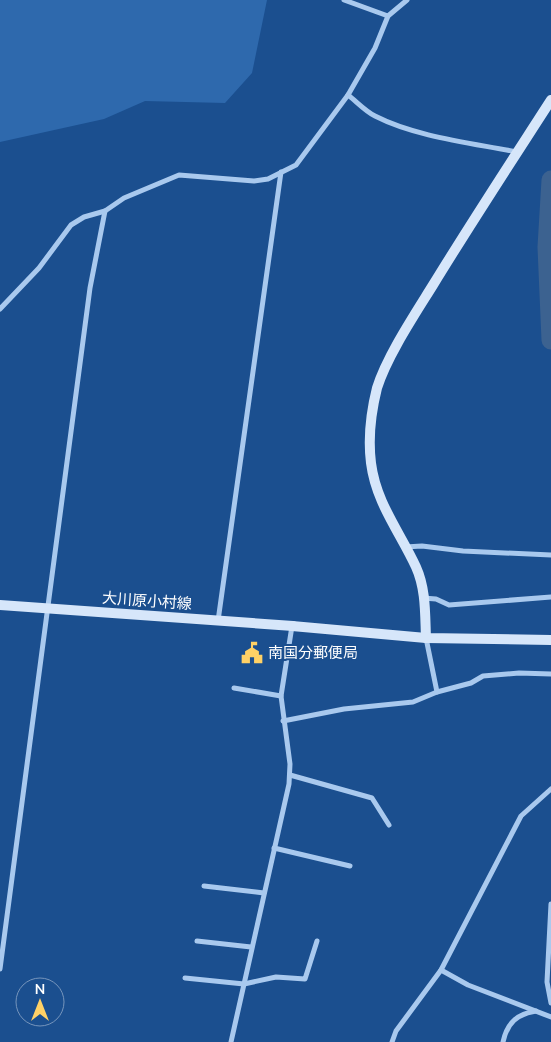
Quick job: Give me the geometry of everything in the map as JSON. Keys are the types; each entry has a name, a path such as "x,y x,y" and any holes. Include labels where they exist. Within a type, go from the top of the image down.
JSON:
{"street":[{"path":"344,0 388,16"},
{"path":"0,309 39,268 71,225 84,217 105,211 155,184 178,175 254,181 268,179 296,165 348,94 375,48 388,16 407,0"},
{"path":"348,94 374,115 400,126 517,152"},
{"path":"437,692 426,638 423,598 415,567 387,515 376,486 371,463 371,416 378,387 420,306 551,100"},
{"path":"218,621 281,172"},
{"path":"0,969 90,288 105,211"},
{"path":"404,547 422,546 462,551 551,555"},
{"path":"423,598 436,599 449,605 551,597"},
{"name":"大川原小村線","path":"0,605 292,626 426,638 551,640"},
{"path":"231,1042 290,775 281,696 292,626"},
{"path":"284,722 344,709 414,702 437,692 472,683 483,676 518,673 551,674"},
{"path":"234,688 281,696"},
{"path":"290,775 372,798 389,825"},
{"path":"392,1042 396,1031 440,970 521,816 551,789"},
{"path":"274,848 350,866"},
{"path":"204,886 264,893"},
{"path":"551,904 547,982 551,1003"},
{"path":"197,940 251,948"},
{"path":"184,978 244,984 276,977 305,979 317,940"},
{"path":"440,970 468,985 551,1017"},
{"path":"503,1042 506,1030 511,1022 527,1012 536,1011"}],"shaded area":[{"path":"0,0 267,0 252,73 225,103 145,101 104,119 0,142"}],"waterway":[{"path":"551,180 547,247 551,340"}],"place":[{"name":"南国分郵便局","path":"252,653"}]}
